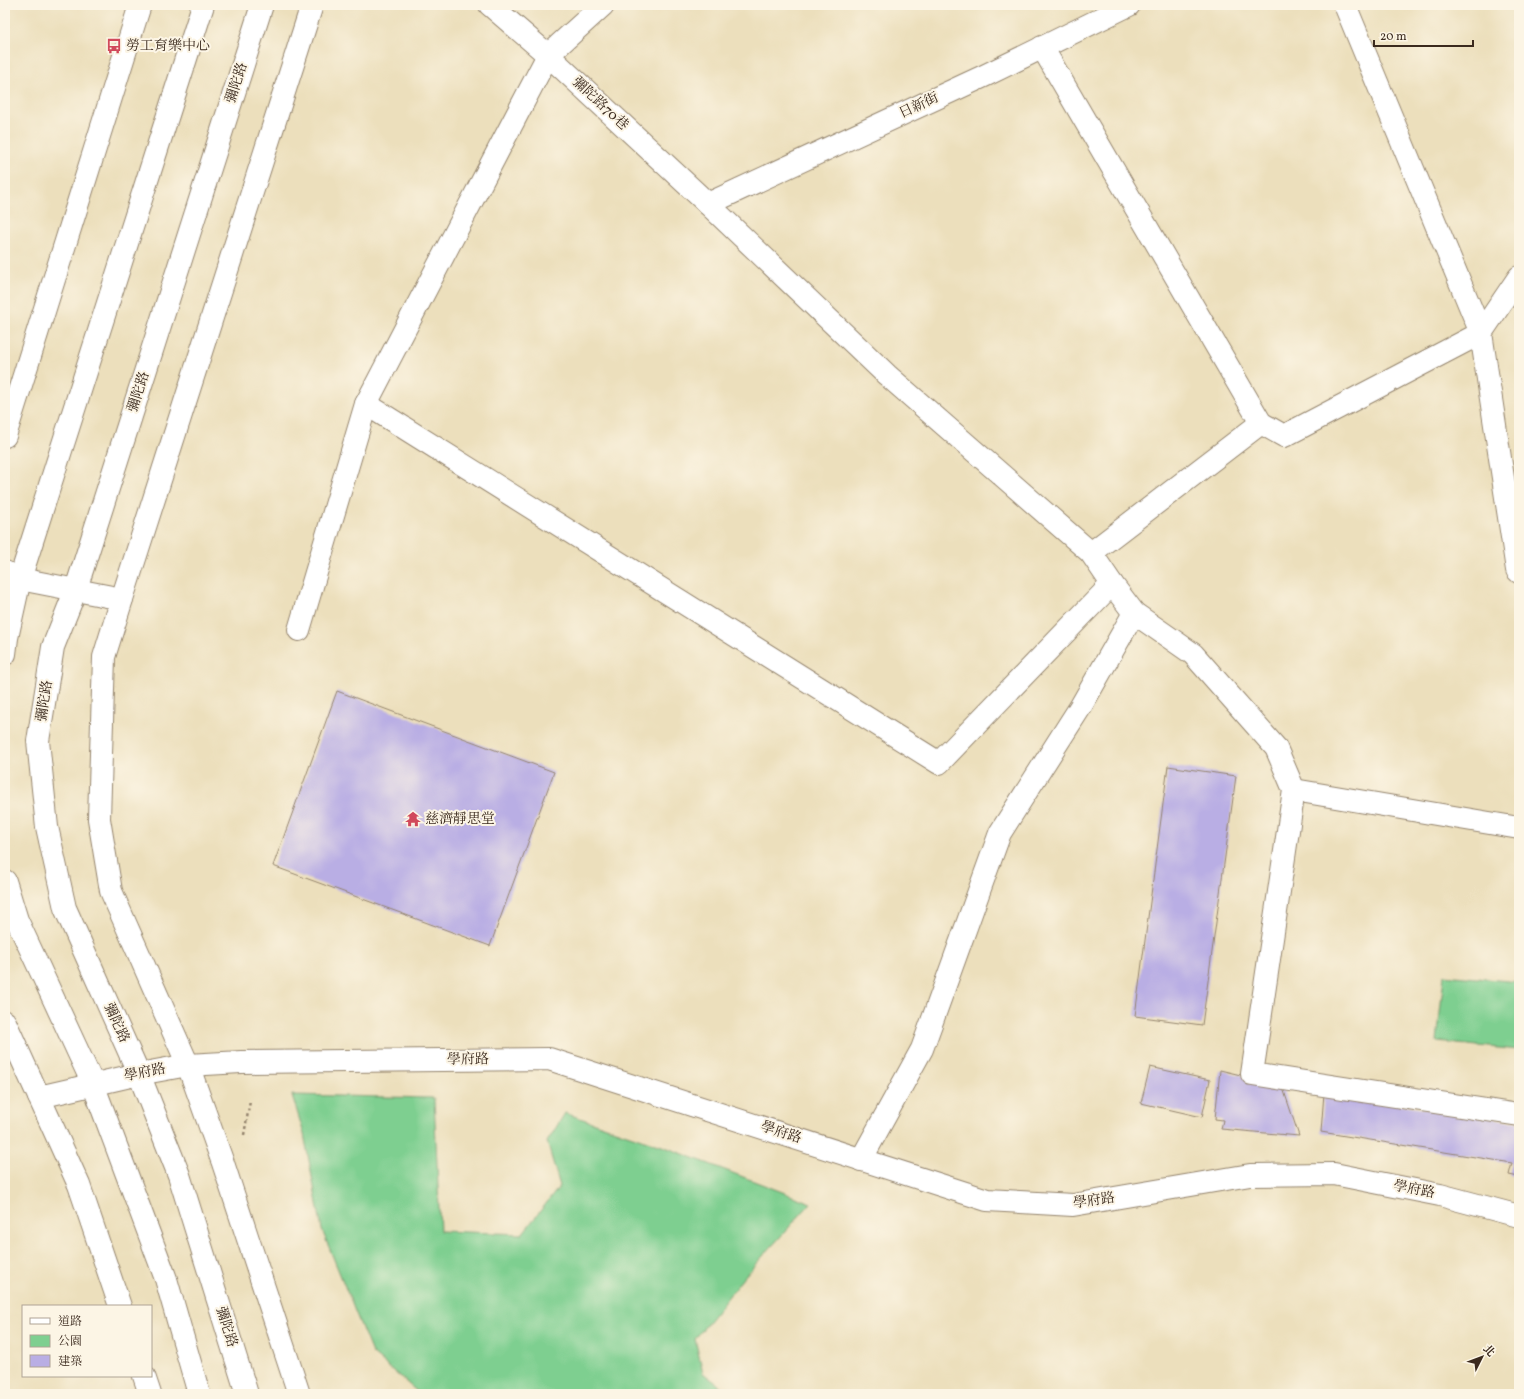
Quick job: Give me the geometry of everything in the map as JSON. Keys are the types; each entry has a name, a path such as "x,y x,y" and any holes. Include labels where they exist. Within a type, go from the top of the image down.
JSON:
{"street":[{"path":"5,436 140,5"},
{"path":"5,654 12,575 203,5"},
{"name":"彌陀路","path":"247,1394 178,1175 139,1074 65,908 48,827 38,741 53,647 76,589 262,5"},
{"path":"298,1394 223,1163 188,1065 111,891 99,819 104,657 312,5"},
{"name":"彌陀路70巷","path":"490,5 548,55 708,204 887,375 1091,553 1134,613 1193,654 1276,748 1294,790"},
{"path":"300,630 366,404 548,55 603,5"},
{"name":"日新街","path":"708,204 1129,5"},
{"path":"1345,5 1481,333 1516,562 1519,572"},
{"path":"1042,47 1261,423 1284,436 1481,333 1519,276"},
{"path":"366,404 939,763 1112,584"},
{"path":"1091,553 1261,423"},
{"path":"12,575 122,599"},
{"path":"861,1160 922,1049 1000,833 1081,706 1134,613"},
{"path":"1519,828 1294,790 1252,1074 1519,1115"},
{"path":"5,881 17,920 93,1084 166,1279 199,1394"},
{"path":"5,1022 79,1185 120,1305"},
{"name":"學府路","path":"39,1097 139,1074 188,1065 241,1062 549,1059 987,1200 1073,1205 1250,1175 1334,1174 1440,1195 1519,1216"},
{"path":"144,1377 150,1394"}],"path":[{"path":"244,1135 250,1101"}],"green space":[{"path":"1444,975 1519,982 1519,1050 1437,1042"},
{"path":"292,1095 434,1098 440,1231 522,1234 560,1186 547,1142 565,1113 665,1147 811,1203 743,1278 695,1339 703,1373 731,1394 420,1394 372,1353 322,1230 304,1134"}],"building":[{"name":"慈濟靜思堂","path":"337,691 554,772 490,946 273,866"},
{"path":"1168,766 1236,776 1202,1025 1135,1016"},
{"path":"1150,1067 1210,1080 1202,1117 1141,1103"},
{"path":"1220,1070 1282,1085 1299,1136 1221,1129 1223,1120 1215,1119"},
{"path":"1324,1093 1519,1122 1519,1177 1509,1175 1512,1163 1321,1132"}],"place":[{"name":"勞工育樂中心","path":"114,46"},
{"name":"慈濟靜思堂","path":"413,819"}]}
